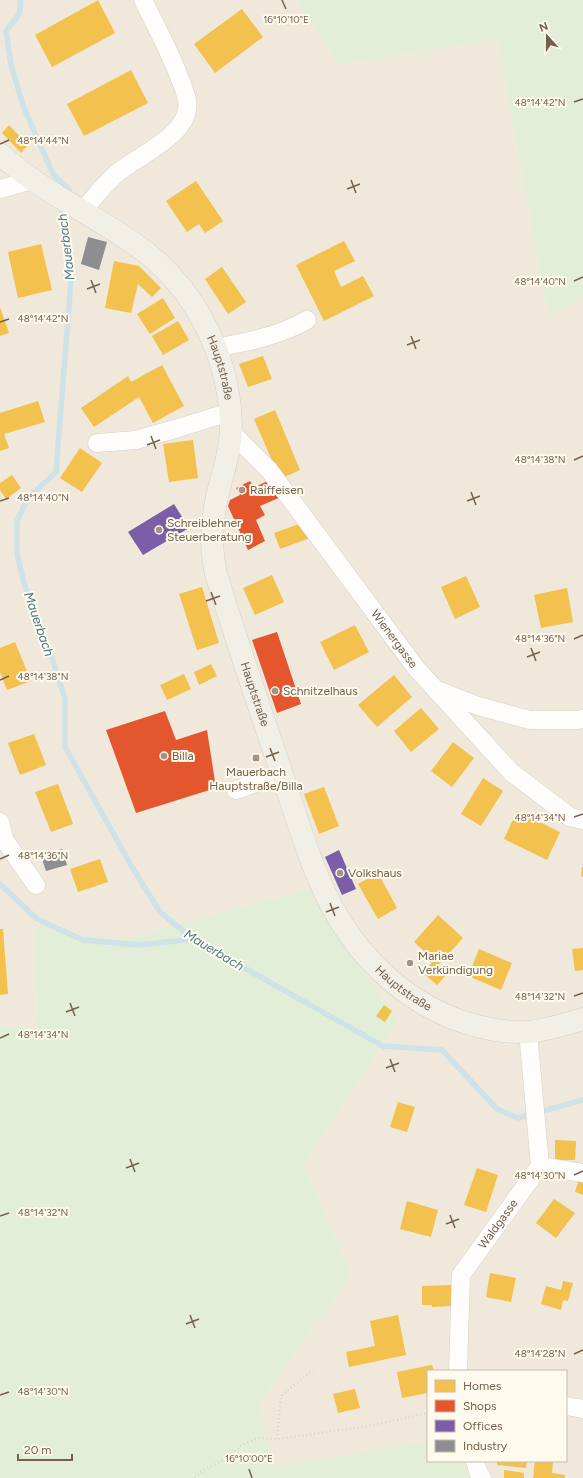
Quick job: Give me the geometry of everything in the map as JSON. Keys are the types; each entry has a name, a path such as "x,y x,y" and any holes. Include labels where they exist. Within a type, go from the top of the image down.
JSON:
{"main road":[{"path":"0,154 32,180"},
{"name":"Hauptstraße","path":"32,180 60,199 135,244 151,256 175,280 202,319 215,348 224,374 231,422 226,461 215,504 213,524 213,557 222,592 282,774 324,892 346,929 374,965 402,991 427,1007 462,1022 484,1028 512,1032 528,1032 560,1026 583,1019"}],"street":[{"path":"82,211 116,175 167,139 180,127 186,114 187,101 181,82 166,46 143,0"},
{"path":"0,188 32,180"},
{"path":"215,348 261,338 295,327 308,320"},
{"path":"96,443 136,440 175,430 231,422"},
{"name":"Wienergasse","path":"231,422 269,470 416,668 511,772 570,816 583,820"},
{"path":"434,688 478,706 530,720 583,719"},
{"path":"236,790 282,774"},
{"path":"0,822 5,841 36,885"},
{"path":"528,1032 540,1166 583,1173"},
{"name":"Waldgasse","path":"458,1370 461,1275 540,1166"},
{"path":"567,1406 583,1408"},
{"path":"475,1462 478,1472 482,1478"}],"path":[{"path":"277,1439 281,1396 313,1370"},
{"path":"195,1478 203,1470 222,1461 243,1444 259,1438 277,1439 363,1426 427,1413"}],"shaded area":[{"path":"0,0 297,0 340,65 497,39 548,316 583,297 583,1478 471,1478 462,1462 567,1462 567,1370 427,1370 427,1441 271,1468 260,1402 351,1275 304,1164 398,1021 309,889 123,939 61,933 35,927 37,1028 0,1026"}],"green space":[{"path":"297,0 583,0 583,297 548,316 497,39 340,65"},
{"path":"309,889 398,1021 304,1164 351,1275 260,1402 271,1467 427,1441 427,1462 462,1462 471,1478 0,1478 0,1026 37,1028 35,927 61,933 123,939"}],"building: Homes":[{"path":"98,0 115,33 52,67 35,35"},
{"path":"242,9 263,37 215,73 194,44"},
{"path":"131,70 148,103 84,136 67,104"},
{"path":"9,125 28,145 21,153 2,133"},
{"path":"196,181 223,221 205,233 199,224 187,232 166,201"},
{"path":"344,241 355,261 334,271 341,287 363,276 374,296 324,321 296,265"},
{"path":"41,244 52,290 18,298 8,252"},
{"path":"114,261 139,266 161,288 152,297 138,284 131,313 105,308"},
{"path":"222,267 246,302 228,314 205,279"},
{"path":"163,298 175,318 150,334 137,314"},
{"path":"0,307 9,333 0,336"},
{"path":"178,321 189,340 163,355 152,336"},
{"path":"263,356 272,379 248,387 239,364"},
{"path":"162,365 184,406 153,423 139,397 94,427 81,408 128,376 131,382"},
{"path":"38,401 45,422 4,434 9,448 0,451 0,413"},
{"path":"275,410 300,470 280,479 254,419"},
{"path":"193,440 198,478 169,482 163,444"},
{"path":"80,448 102,463 82,492 60,478"},
{"path":"12,475 21,488 6,499 0,490 0,483"},
{"path":"299,524 310,538 280,549 274,533"},
{"path":"272,575 284,602 255,615 243,588"},
{"path":"466,576 480,607 455,619 441,587"},
{"path":"202,587 219,643 197,650 179,594"},
{"path":"567,588 573,622 541,628 534,595"},
{"path":"355,625 369,652 334,670 320,642"},
{"path":"15,642 31,681 7,690 0,672 0,648"},
{"path":"211,664 217,676 199,685 194,672"},
{"path":"184,674 191,689 167,700 160,685"},
{"path":"394,675 412,697 377,727 358,705"},
{"path":"421,708 439,729 411,752 394,731"},
{"path":"34,734 46,765 20,775 8,743"},
{"path":"453,742 474,758 452,787 431,771"},
{"path":"483,778 503,791 481,826 461,814"},
{"path":"58,784 73,824 51,832 35,792"},
{"path":"324,787 339,826 319,834 304,794"},
{"path":"517,811 560,832 547,860 504,839"},
{"path":"100,859 108,882 78,892 70,869"},
{"path":"583,867 583,877 581,876"},
{"path":"378,873 397,908 378,919 358,884"},
{"path":"438,915 463,938 439,964 448,973 437,985 423,973 434,960 414,942"},
{"path":"0,929 3,929 8,994 0,995"},
{"path":"583,948 583,970 575,971 572,949"},
{"path":"479,949 512,963 501,990 468,976"},
{"path":"384,1005 392,1011 385,1022 376,1016"},
{"path":"398,1102 415,1107 407,1132 390,1127"},
{"path":"555,1140 576,1141 575,1160 555,1160"},
{"path":"477,1168 498,1175 486,1212 464,1205"},
{"path":"579,1179 583,1180 583,1195 575,1192"},
{"path":"554,1199 575,1213 556,1238 536,1223"},
{"path":"407,1201 438,1210 431,1237 400,1229"},
{"path":"490,1273 516,1278 511,1302 486,1297"},
{"path":"563,1281 573,1283 568,1301 563,1300 561,1310 541,1304 546,1286 561,1290"},
{"path":"451,1285 451,1306 432,1307 432,1305 422,1305 422,1286"},
{"path":"398,1315 406,1355 349,1367 346,1352 375,1346 370,1321"},
{"path":"432,1365 434,1370 427,1370 427,1393 402,1398 397,1372"},
{"path":"355,1389 360,1408 338,1413 333,1394"},
{"path":"497,1462 527,1462 526,1468 497,1465"},
{"path":"535,1462 553,1462 552,1473 565,1475 565,1478 533,1478"},
{"path":"504,1470 524,1473 524,1478 504,1478"}],"building: Shops":[{"path":"269,480 281,497 260,506 265,515 256,520 265,541 248,550 228,506 230,500 240,495 236,488 250,481 254,488"},
{"path":"277,632 301,704 277,713 252,640"},
{"name":"Billa","path":"165,711 176,740 207,730 216,788 136,813 106,730"}],"building: Offices":[{"name":"Schreiblehner Steuerberatung","path":"174,504 189,528 143,555 128,532"},
{"name":"Volkshaus","path":"339,850 356,889 342,895 325,857"}],"building: Industry":[{"path":"88,237 107,242 99,270 81,264"},
{"path":"62,849 67,865 46,871 41,856"}],"waterway":[{"name":"Mauerbach","path":"20,0 21,5 19,13 6,31 11,65 24,108 53,174 69,190 66,195"},
{"name":"Mauerbach","path":"62,205 61,208 67,239 71,280 56,472 28,498 17,521 17,554 24,583 51,655 65,699 65,747 132,867 160,912 193,939 383,1046 442,1050 497,1109 518,1118 583,1100"},
{"path":"0,884 37,919 83,940 140,945 193,939"}],"place":[{"name":"Raiffeisen","path":"242,490"},
{"name":"Schreiblehner Steuerberatung","path":"159,530"},
{"name":"Schnitzelhaus","path":"275,691"},
{"name":"Billa","path":"164,756"},
{"name":"Mauerbach Hauptstraße/Billa","path":"256,758"},
{"name":"Volkshaus","path":"340,873"},
{"name":"Mariae Verkündigung","path":"410,963"}]}
